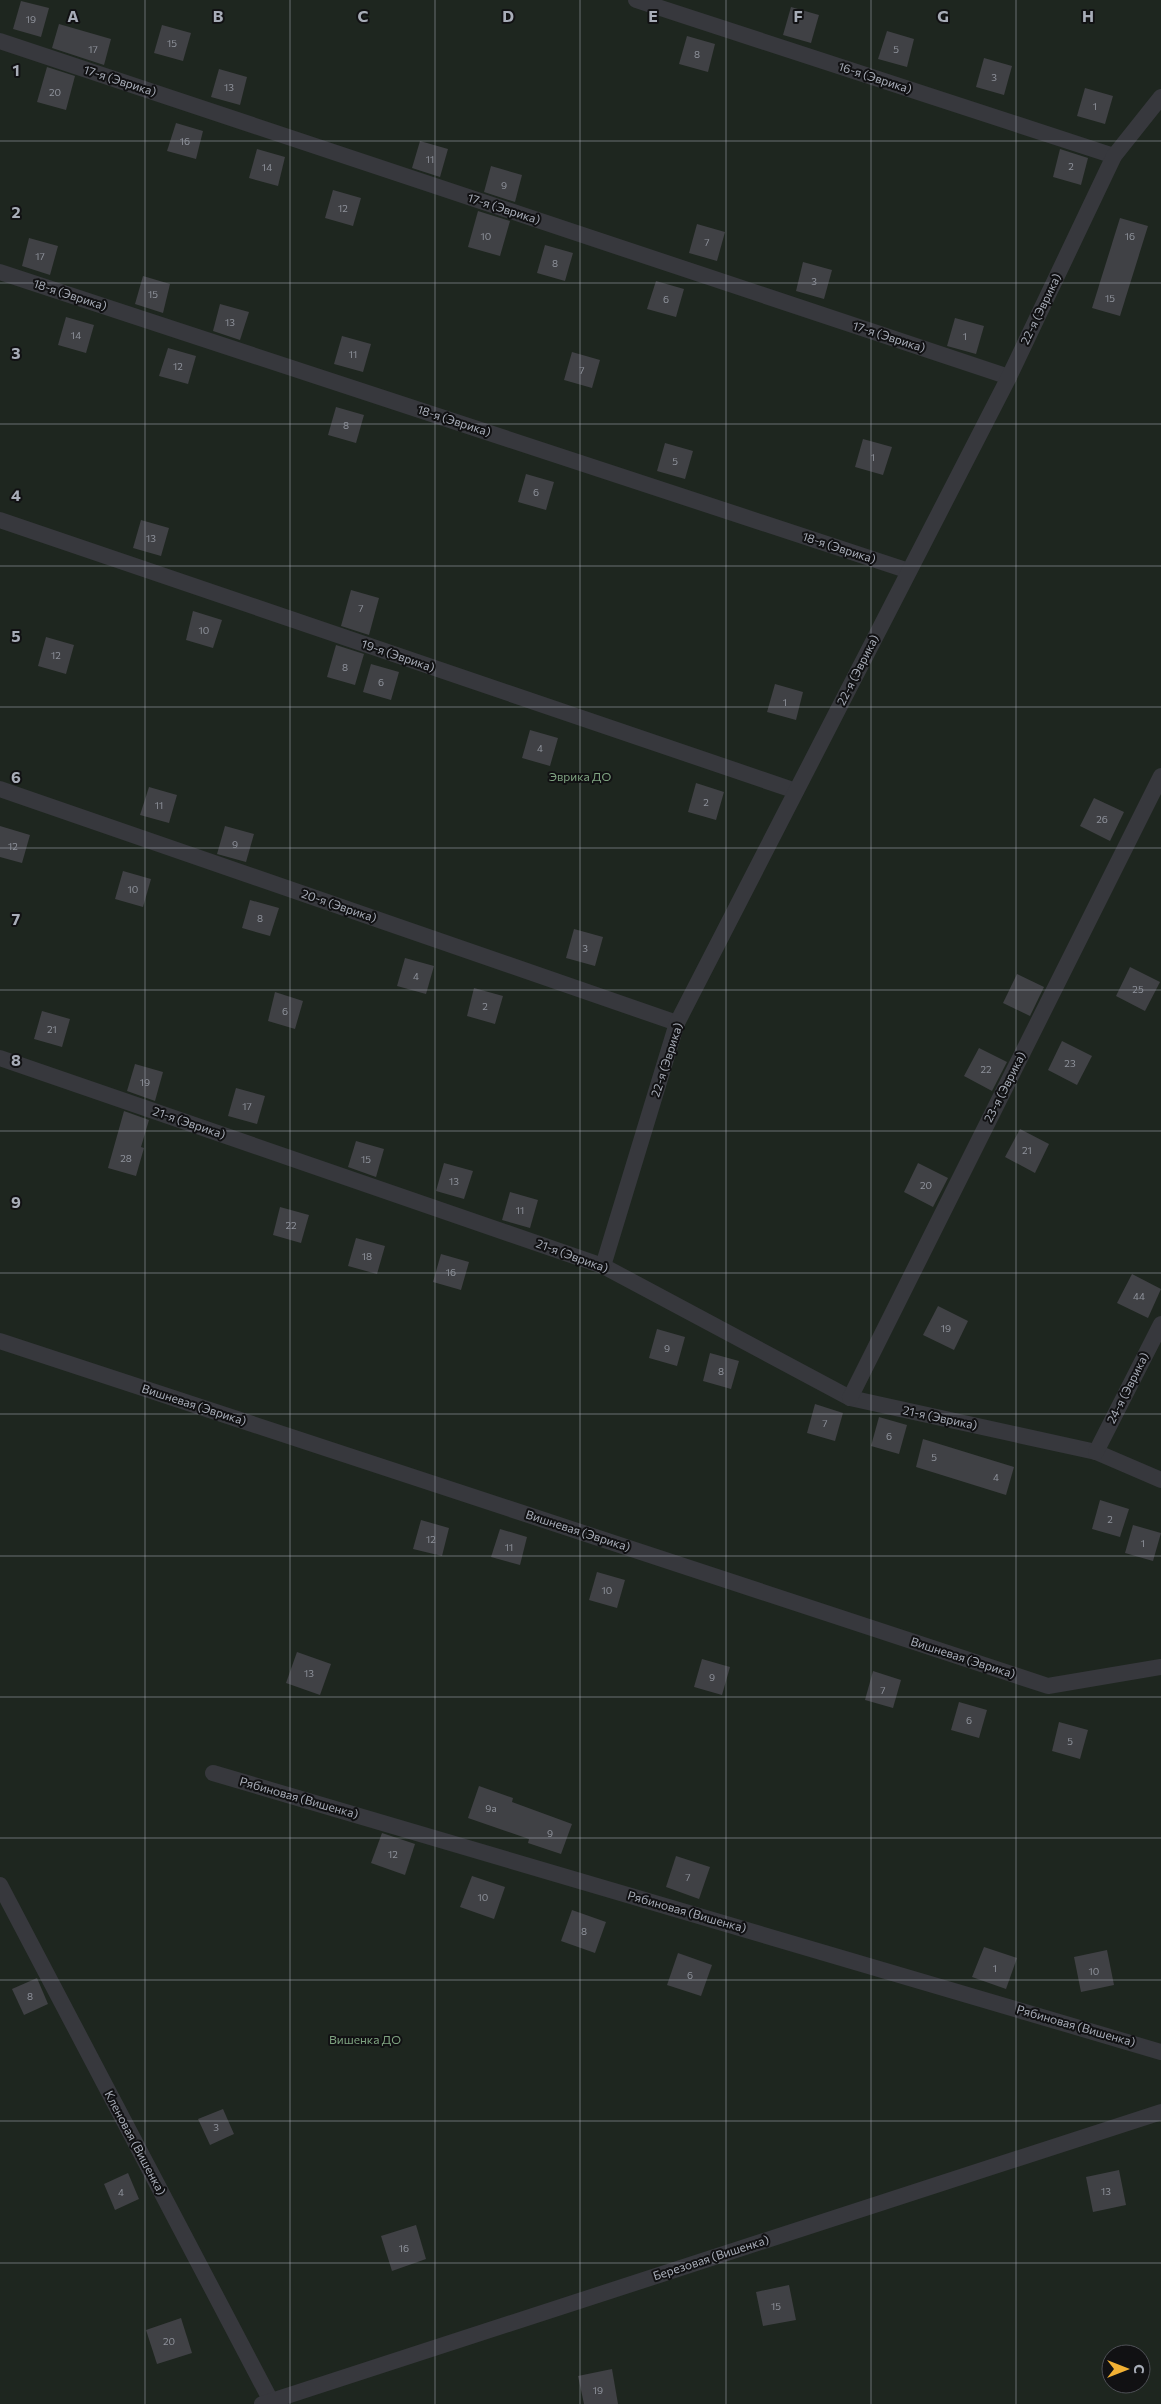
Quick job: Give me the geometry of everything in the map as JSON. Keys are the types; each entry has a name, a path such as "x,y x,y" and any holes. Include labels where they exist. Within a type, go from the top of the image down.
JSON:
{"lane":[{"name":"16-я (Эврика)","path":"636,0 1114,156"},
{"name":"17-я (Эврика)","path":"0,41 1009,377"},
{"name":"22-я (Эврика)","path":"603,1266 677,1023 1009,377 1114,156 1161,96"},
{"name":"18-я (Эврика)","path":"0,272 909,571"},
{"name":"19-я (Эврика)","path":"0,520 796,791"},
{"name":"23-я (Эврика)","path":"850,1398 1161,776"},
{"name":"20-я (Эврика)","path":"0,789 677,1023"},
{"name":"21-я (Эврика)","path":"0,1058 603,1266 850,1398 1096,1452 1161,1480"},
{"name":"24-я (Эврика)","path":"1096,1452 1161,1324"},
{"name":"Вишневая (Эврика)","path":"0,1341 1048,1686 1161,1667"},
{"name":"Рябиновая (Вишенка)","path":"213,1773 1161,2052"},
{"name":"Кленовая (Вишенка)","path":"0,1886 266,2402"},
{"name":"Березовая (Вишенка)","path":"266,2402 1161,2112"}],"green space":[{"name":"Эврика ДО","path":"0,0 1161,0 1161,2404 0,2404"}],"building":[{"path":"21,1 49,8 41,37 13,29"},
{"path":"791,7 819,15 811,43 783,35"},
{"path":"59,24 111,39 104,65 52,48"},
{"path":"162,25 191,33 183,61 154,53"},
{"path":"887,31 914,39 907,67 878,59"},
{"path":"687,36 715,44 708,72 679,64"},
{"path":"984,58 1012,66 1004,95 976,87"},
{"path":"47,67 75,76 66,110 37,102"},
{"path":"219,69 247,77 240,105 211,97"},
{"path":"1085,88 1113,96 1105,124 1077,116"},
{"path":"176,123 203,131 196,159 167,151"},
{"path":"420,141 448,149 440,177 412,168"},
{"path":"257,149 285,157 278,186 249,178"},
{"path":"1060,149 1088,158 1081,185 1053,177"},
{"path":"491,166 522,175 515,202 484,192"},
{"path":"333,190 361,198 353,226 325,218"},
{"path":"478,211 510,221 500,256 468,247"},
{"path":"1120,218 1148,226 1120,316 1092,308"},
{"path":"697,224 725,232 717,261 689,253"},
{"path":"29,238 58,246 50,275 22,266"},
{"path":"545,245 573,253 565,281 537,273"},
{"path":"803,262 832,270 824,299 796,291"},
{"path":"143,276 170,284 163,313 135,304"},
{"path":"656,281 684,289 676,317 647,309"},
{"path":"220,304 249,312 240,340 213,331"},
{"path":"66,317 94,325 86,353 58,345"},
{"path":"955,318 984,326 976,354 947,346"},
{"path":"342,336 371,344 363,372 334,364"},
{"path":"168,348 196,356 188,384 159,376"},
{"path":"572,352 600,360 592,388 564,380"},
{"path":"336,407 364,415 356,443 328,435"},
{"path":"863,439 892,447 883,475 855,467"},
{"path":"665,443 693,451 685,479 657,471"},
{"path":"526,474 554,482 546,510 518,502"},
{"path":"141,520 169,528 161,556 133,548"},
{"path":"351,590 379,598 369,635 341,626"},
{"path":"193,611 222,620 213,648 186,640"},
{"path":"46,637 74,645 66,674 38,666"},
{"path":"336,645 364,654 355,685 327,677"},
{"path":"371,664 399,672 391,700 363,692"},
{"path":"775,684 803,692 796,720 767,712"},
{"path":"530,730 558,738 550,766 522,758"},
{"path":"696,783 724,792 716,820 688,812"},
{"path":"149,787 177,795 169,823 140,815"},
{"path":"1094,798 1124,812 1110,841 1080,826"},
{"path":"0,826 30,835 22,863 0,857"},
{"path":"225,826 254,834 246,862 217,854"},
{"path":"123,871 151,879 143,907 115,899"},
{"path":"250,900 279,908 270,936 242,928"},
{"path":"574,929 603,937 595,966 566,958"},
{"path":"405,958 434,966 426,994 397,986"},
{"path":"1130,967 1160,982 1145,1011 1116,996"},
{"path":"1017,974 1044,987 1030,1016 1003,1003"},
{"path":"474,988 503,996 495,1024 467,1016"},
{"path":"275,992 303,1001 295,1029 268,1021"},
{"path":"42,1011 70,1019 62,1047 34,1039"},
{"path":"1062,1041 1092,1056 1077,1085 1048,1070"},
{"path":"979,1048 1007,1062 992,1091 964,1076"},
{"path":"135,1064 163,1072 155,1101 127,1091"},
{"path":"236,1088 265,1096 257,1124 228,1116"},
{"path":"124,1111 149,1120 141,1147 144,1148 136,1176 108,1168"},
{"path":"1020,1129 1049,1144 1035,1173 1005,1157"},
{"path":"356,1141 384,1149 376,1177 348,1167"},
{"path":"444,1163 473,1171 464,1199 436,1191"},
{"path":"918,1163 948,1178 933,1207 904,1192"},
{"path":"510,1192 538,1200 530,1228 502,1220"},
{"path":"280,1207 309,1215 301,1243 273,1235"},
{"path":"356,1238 385,1246 377,1274 348,1266"},
{"path":"441,1254 469,1262 461,1290 433,1282"},
{"path":"1132,1274 1161,1289 1148,1318 1117,1303"},
{"path":"938,1306 968,1321 954,1350 923,1335"},
{"path":"657,1329 685,1337 677,1366 649,1358"},
{"path":"710,1353 739,1361 731,1389 703,1381"},
{"path":"815,1404 843,1413 835,1441 807,1433"},
{"path":"879,1417 907,1425 899,1454 871,1446"},
{"path":"923,1439 1014,1467 1006,1495 916,1467"},
{"path":"1100,1500 1129,1509 1120,1537 1092,1529"},
{"path":"421,1520 449,1528 442,1556 413,1549"},
{"path":"1133,1525 1161,1533 1153,1561 1125,1553"},
{"path":"500,1529 527,1537 520,1565 491,1557"},
{"path":"597,1572 625,1580 617,1608 589,1600"},
{"path":"297,1652 331,1664 320,1695 286,1683"},
{"path":"702,1659 730,1667 722,1695 694,1687"},
{"path":"873,1671 901,1680 893,1708 865,1700"},
{"path":"959,1702 987,1710 979,1738 951,1730"},
{"path":"1059,1722 1088,1730 1080,1759 1052,1751"},
{"path":"479,1786 513,1798 512,1802 572,1824 561,1854 528,1843 529,1839 468,1818"},
{"path":"382,1833 415,1844 405,1875 371,1863"},
{"path":"676,1856 710,1867 699,1899 666,1887"},
{"path":"472,1876 505,1887 494,1919 460,1907"},
{"path":"572,1910 606,1922 595,1953 561,1941"},
{"path":"984,1947 1017,1958 1006,1989 972,1977"},
{"path":"1107,1950 1114,1985 1081,1992 1074,1957"},
{"path":"678,1953 712,1965 701,1996 667,1985"},
{"path":"37,1978 48,2004 24,2015 12,1989"},
{"path":"223,2109 234,2134 210,2145 198,2119"},
{"path":"1119,2170 1126,2205 1093,2212 1086,2177"},
{"path":"128,2173 139,2199 115,2210 104,2184"},
{"path":"416,2225 426,2259 392,2271 381,2236"},
{"path":"789,2285 796,2320 763,2326 756,2292"},
{"path":"181,2318 192,2353 157,2364 146,2330"},
{"path":"612,2369 618,2404 584,2404 578,2376"}],"park label":[{"name":"Вишенка ДО","path":"365,2040"}]}
